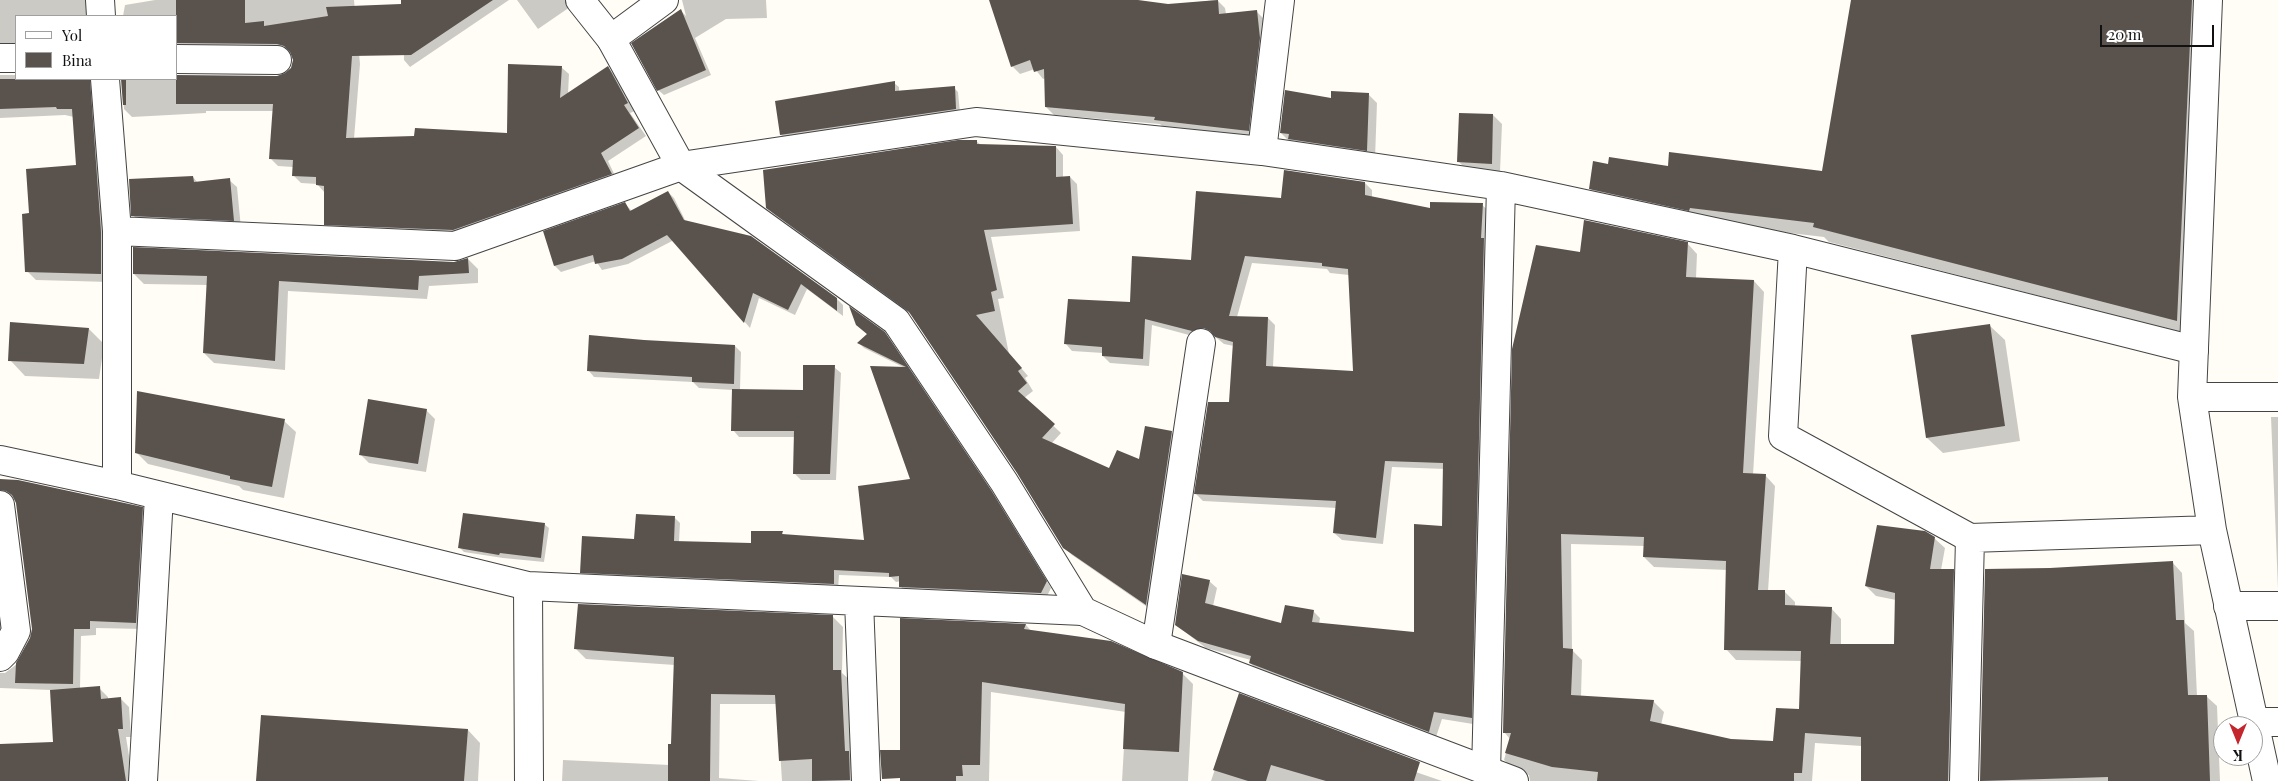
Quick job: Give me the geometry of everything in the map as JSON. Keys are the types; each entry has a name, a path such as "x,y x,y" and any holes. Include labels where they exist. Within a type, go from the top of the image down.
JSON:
{"street":[{"path":"100,0 101,15"},
{"path":"580,0 611,39 681,166 896,320 1004,482 1083,611"},
{"path":"611,39 664,0"},
{"path":"1262,150 1280,0"},
{"path":"2208,0 2192,397 2212,530 2228,606 2265,722 2267,781"},
{"path":"0,58 15,58"},
{"path":"178,59 277,60"},
{"path":"105,80 116,231 116,485"},
{"path":"116,231 455,246 681,166 976,122 1262,150 1501,186 1793,249 2194,350"},
{"path":"1486,772 1501,186"},
{"path":"1793,249 1782,436 1970,538 2212,530"},
{"path":"1156,645 1201,343"},
{"path":"2192,397 2278,397"},
{"path":"0,460 116,485 528,586 1083,611 1156,645 1429,748 1486,772 1514,781"},
{"path":"143,781 159,496"},
{"path":"0,505 16,631 5,652 0,657"},
{"path":"1964,781 1970,538"},
{"path":"528,586 529,781"},
{"path":"859,601 866,781"},
{"path":"2228,606 2278,606"}],"building":[{"path":"176,0 245,0 245,23 264,21 264,26 328,16 326,7 401,4 401,0 493,0 411,55 352,56 346,138 414,136 415,128 507,133 508,64 562,66 560,98 608,66 628,103 624,105 639,128 601,153 612,174 453,230 324,225 324,186 316,185 316,177 292,176 293,160 269,159 273,104 176,104 176,80 178,80 178,75 277,76 291,68 293,60 290,52 284,46 277,44 178,43 178,15 176,15"},
{"path":"989,0 1138,0 1168,4 1218,0 1219,14 1257,10 1260,38 1249,131 1154,120 1155,117 1045,107 1044,69 1034,72 1030,60 1011,67"},
{"path":"1851,0 2192,0 2177,321 1813,227 1814,223 1690,208 1689,211 1589,189 1593,161 1608,164 1609,157 1668,166 1669,152 1822,171"},
{"path":"681,9 706,70 657,91 631,43"},
{"path":"0,79 90,80 101,232 101,274 25,272 22,214 29,213 26,169 76,165 72,109 57,109 56,107 0,109"},
{"path":"121,80 126,80 126,105 123,105"},
{"path":"895,81 895,91 955,86 956,109 780,135 775,101"},
{"path":"1285,90 1331,98 1331,91 1369,93 1367,151 1288,139 1289,134 1280,133"},
{"path":"1459,113 1493,114 1492,164 1457,162"},
{"path":"958,140 977,140 977,144 1056,146 1056,177 1070,176 1073,224 984,230 997,290 991,292 995,311 976,315 1022,368 1018,371 1027,383 1018,391 1055,424 1042,438 1109,468 1117,450 1139,459 1145,426 1172,431 1146,605 1063,548 1017,473 909,312 766,208 763,170"},
{"path":"1284,170 1365,182 1365,195 1430,208 1430,202 1483,203 1481,238 1484,238 1472,718 1434,712 1429,732 1249,663 1251,656 1198,641 1175,625 1182,574 1210,580 1205,603 1281,623 1285,605 1314,610 1312,622 1414,632 1414,524 1442,526 1443,463 1385,461 1376,538 1333,533 1336,501 1194,494 1208,402 1229,402 1233,342 1215,337 1204,328 1192,331 1145,319 1143,359 1102,356 1102,347 1064,344 1068,299 1130,302 1132,256 1191,260 1196,191 1281,198","holes":["1245,256 1322,263 1322,266 1348,269 1353,371 1266,366 1268,317 1229,316"]},
{"path":"193,176 194,182 230,178 234,221 131,216 129,179"},
{"path":"668,191 684,220 751,236 837,298 837,311 801,284 788,310 753,293 744,323 667,235 622,259 595,264 593,255 554,266 543,231 625,202 630,211"},
{"path":"1584,220 1688,242 1686,277 1754,280 1743,473 1766,474 1758,590 1785,590 1785,605 1832,607 1830,644 1894,644 1895,593 1865,586 1877,525 1925,531 1935,537 1930,569 1954,569 1948,781 1861,781 1861,737 1805,733 1802,773 1794,773 1794,781 1597,781 1598,772 1552,767 1505,753 1511,733 1503,733 1512,349 1536,245 1580,252","holes":["1561,534 1644,537 1643,557 1726,561 1724,650 1801,651 1799,709 1776,708 1773,741 1731,739 1650,721 1654,700 1571,695 1573,649 1563,648"]},
{"path":"133,247 454,262 468,258 469,273 419,276 418,290 279,281 275,361 203,353 207,276 133,274"},
{"path":"849,306 885,332 991,490 1047,581 1041,593 899,587 899,576 889,577 889,573 834,570 834,584 580,573 582,536 634,539 636,514 675,516 674,541 751,543 751,531 783,531 782,534 864,540 858,486 910,479 870,366 906,367 857,343 867,334 856,325"},
{"path":"10,322 89,328 84,364 8,361"},
{"path":"1990,324 2005,426 1926,438 1911,335"},
{"path":"589,335 735,345 734,384 692,382 692,377 587,371"},
{"path":"803,365 835,365 830,474 793,474 794,431 731,431 732,389 803,390"},
{"path":"137,391 285,419 272,487 230,479 230,476 135,453"},
{"path":"368,399 427,409 418,464 359,455"},
{"path":"0,479 18,480 143,507 136,623 90,621 90,629 74,629 73,684 15,683 16,663 30,638 32,629 16,503 12,495 0,490"},
{"path":"463,513 545,523 541,558 500,553 499,555 458,548"},
{"path":"2173,561 2176,620 2184,620 2188,695 2207,695 2210,781 2108,781 2108,777 1980,781 1985,569 2050,568"},
{"path":"578,604 833,615 833,670 841,670 845,751 849,751 850,780 812,781 812,759 779,761 775,695 711,694 710,781 668,781 668,744 671,744 674,657 574,649"},
{"path":"900,618 1026,624 1024,629 1111,641 1183,672 1179,752 1123,749 1125,704 982,682 980,765 962,765 963,776 956,776 956,781 900,781 900,778 882,779 880,750 900,750"},
{"path":"100,686 101,699 121,697 123,729 118,729 126,781 0,781 0,744 53,742 50,690"},
{"path":"1239,693 1420,762 1414,781 1326,781 1271,765 1266,781 1248,781 1213,770"},
{"path":"261,715 468,729 464,781 256,781"}]}
